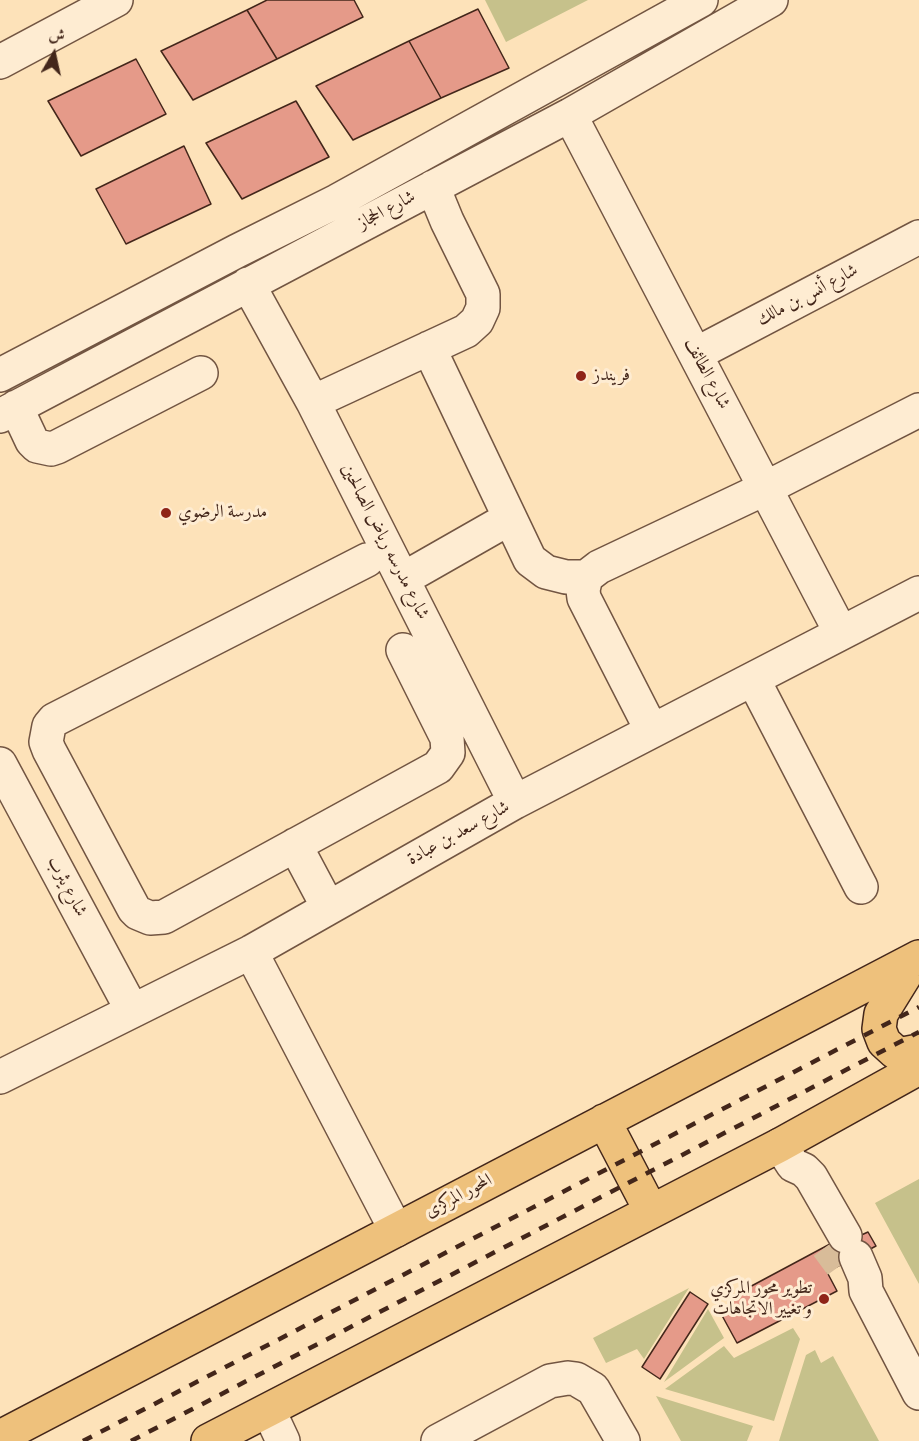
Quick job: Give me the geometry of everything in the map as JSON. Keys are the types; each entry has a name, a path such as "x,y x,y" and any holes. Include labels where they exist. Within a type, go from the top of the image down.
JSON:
{"main road":[{"name":"المحور المركزى","path":"0,1437 917,958"},
{"path":"917,958 881,1014 879,1029 884,1042 895,1052 903,1054 919,1051"},
{"path":"208,1441 259,1424 651,1211 787,1155 919,1068"},
{"path":"604,1121 651,1211"}],"street":[{"path":"0,62 116,0"},
{"name":"شارع الحجاز","path":"0,375 337,201 701,0"},
{"name":"شارع الحجاز","path":"8,411 570,115 770,0"},
{"name":"شارع الطائف","path":"570,115 841,633"},
{"path":"313,402 466,331 477,321 483,308 480,288 447,221 434,187"},
{"name":"شارع أنس بن مالك","path":"696,354 919,237"},
{"name":"شارع مدرسه رياض الصالحين","path":"248,284 313,402 515,802"},
{"path":"429,348 530,560 546,572 566,577 586,577 599,567 766,488 919,410"},
{"path":"8,411 37,446 51,449 201,373"},
{"path":"403,579 510,518"},
{"path":"367,560 54,720 49,726 46,734 49,750 134,909 144,916 164,917 438,767 448,753 447,738 403,650"},
{"path":"586,577 584,598 652,731"},
{"name":"شارع سعد بن عبادة","path":"0,1077 251,952 515,802 919,593"},
{"path":"753,679 861,886"},
{"name":"شارع يثرب","path":"0,764 132,1010"},
{"path":"295,845 328,908"},
{"path":"251,952 396,1230"},
{"path":"787,1155 793,1189 837,1243 866,1291 919,1392"},
{"path":"438,1441 550,1381 568,1378 585,1383 593,1389 623,1441"},
{"path":"259,1424 283,1441"}],"shaded area":[{"path":"485,0 588,0 506,42"},
{"path":"919,1179 919,1284 875,1203"},
{"path":"689,1288 644,1359 637,1349 606,1363 593,1338"},
{"path":"708,1309 724,1338 664,1382"},
{"path":"793,1328 800,1339 774,1421 665,1389 724,1346 734,1358"},
{"path":"815,1350 821,1363 833,1356 879,1441 779,1441 806,1355"},
{"path":"656,1396 753,1426 747,1441 681,1441"}],"building":[{"path":"267,0 354,0 363,17 277,59 247,10"},
{"path":"478,9 509,68 441,98 409,41"},
{"path":"247,10 277,59 193,100 161,51"},
{"path":"409,41 441,98 353,140 316,86"},
{"path":"136,59 166,114 81,156 48,101"},
{"path":"296,101 329,157 242,199 206,143"},
{"path":"184,146 211,204 126,244 96,189"},
{"path":"868,1232 876,1246 827,1272 837,1291 737,1343 719,1310 732,1304 729,1298 845,1236 857,1237"},
{"path":"690,1292 708,1304 660,1379 642,1367"}],"tunnel":[{"path":"827,1246 841,1265"}],"railway":[{"path":"83,1441 919,1007"},
{"path":"131,1441 919,1032"}],"place":[{"name":"فريندز","path":"581,376"},
{"name":"مدرسة الرضوي","path":"166,513"},
{"name":"تطوير محور المركزي و تغيير الاتجاهات","path":"824,1299"}]}
